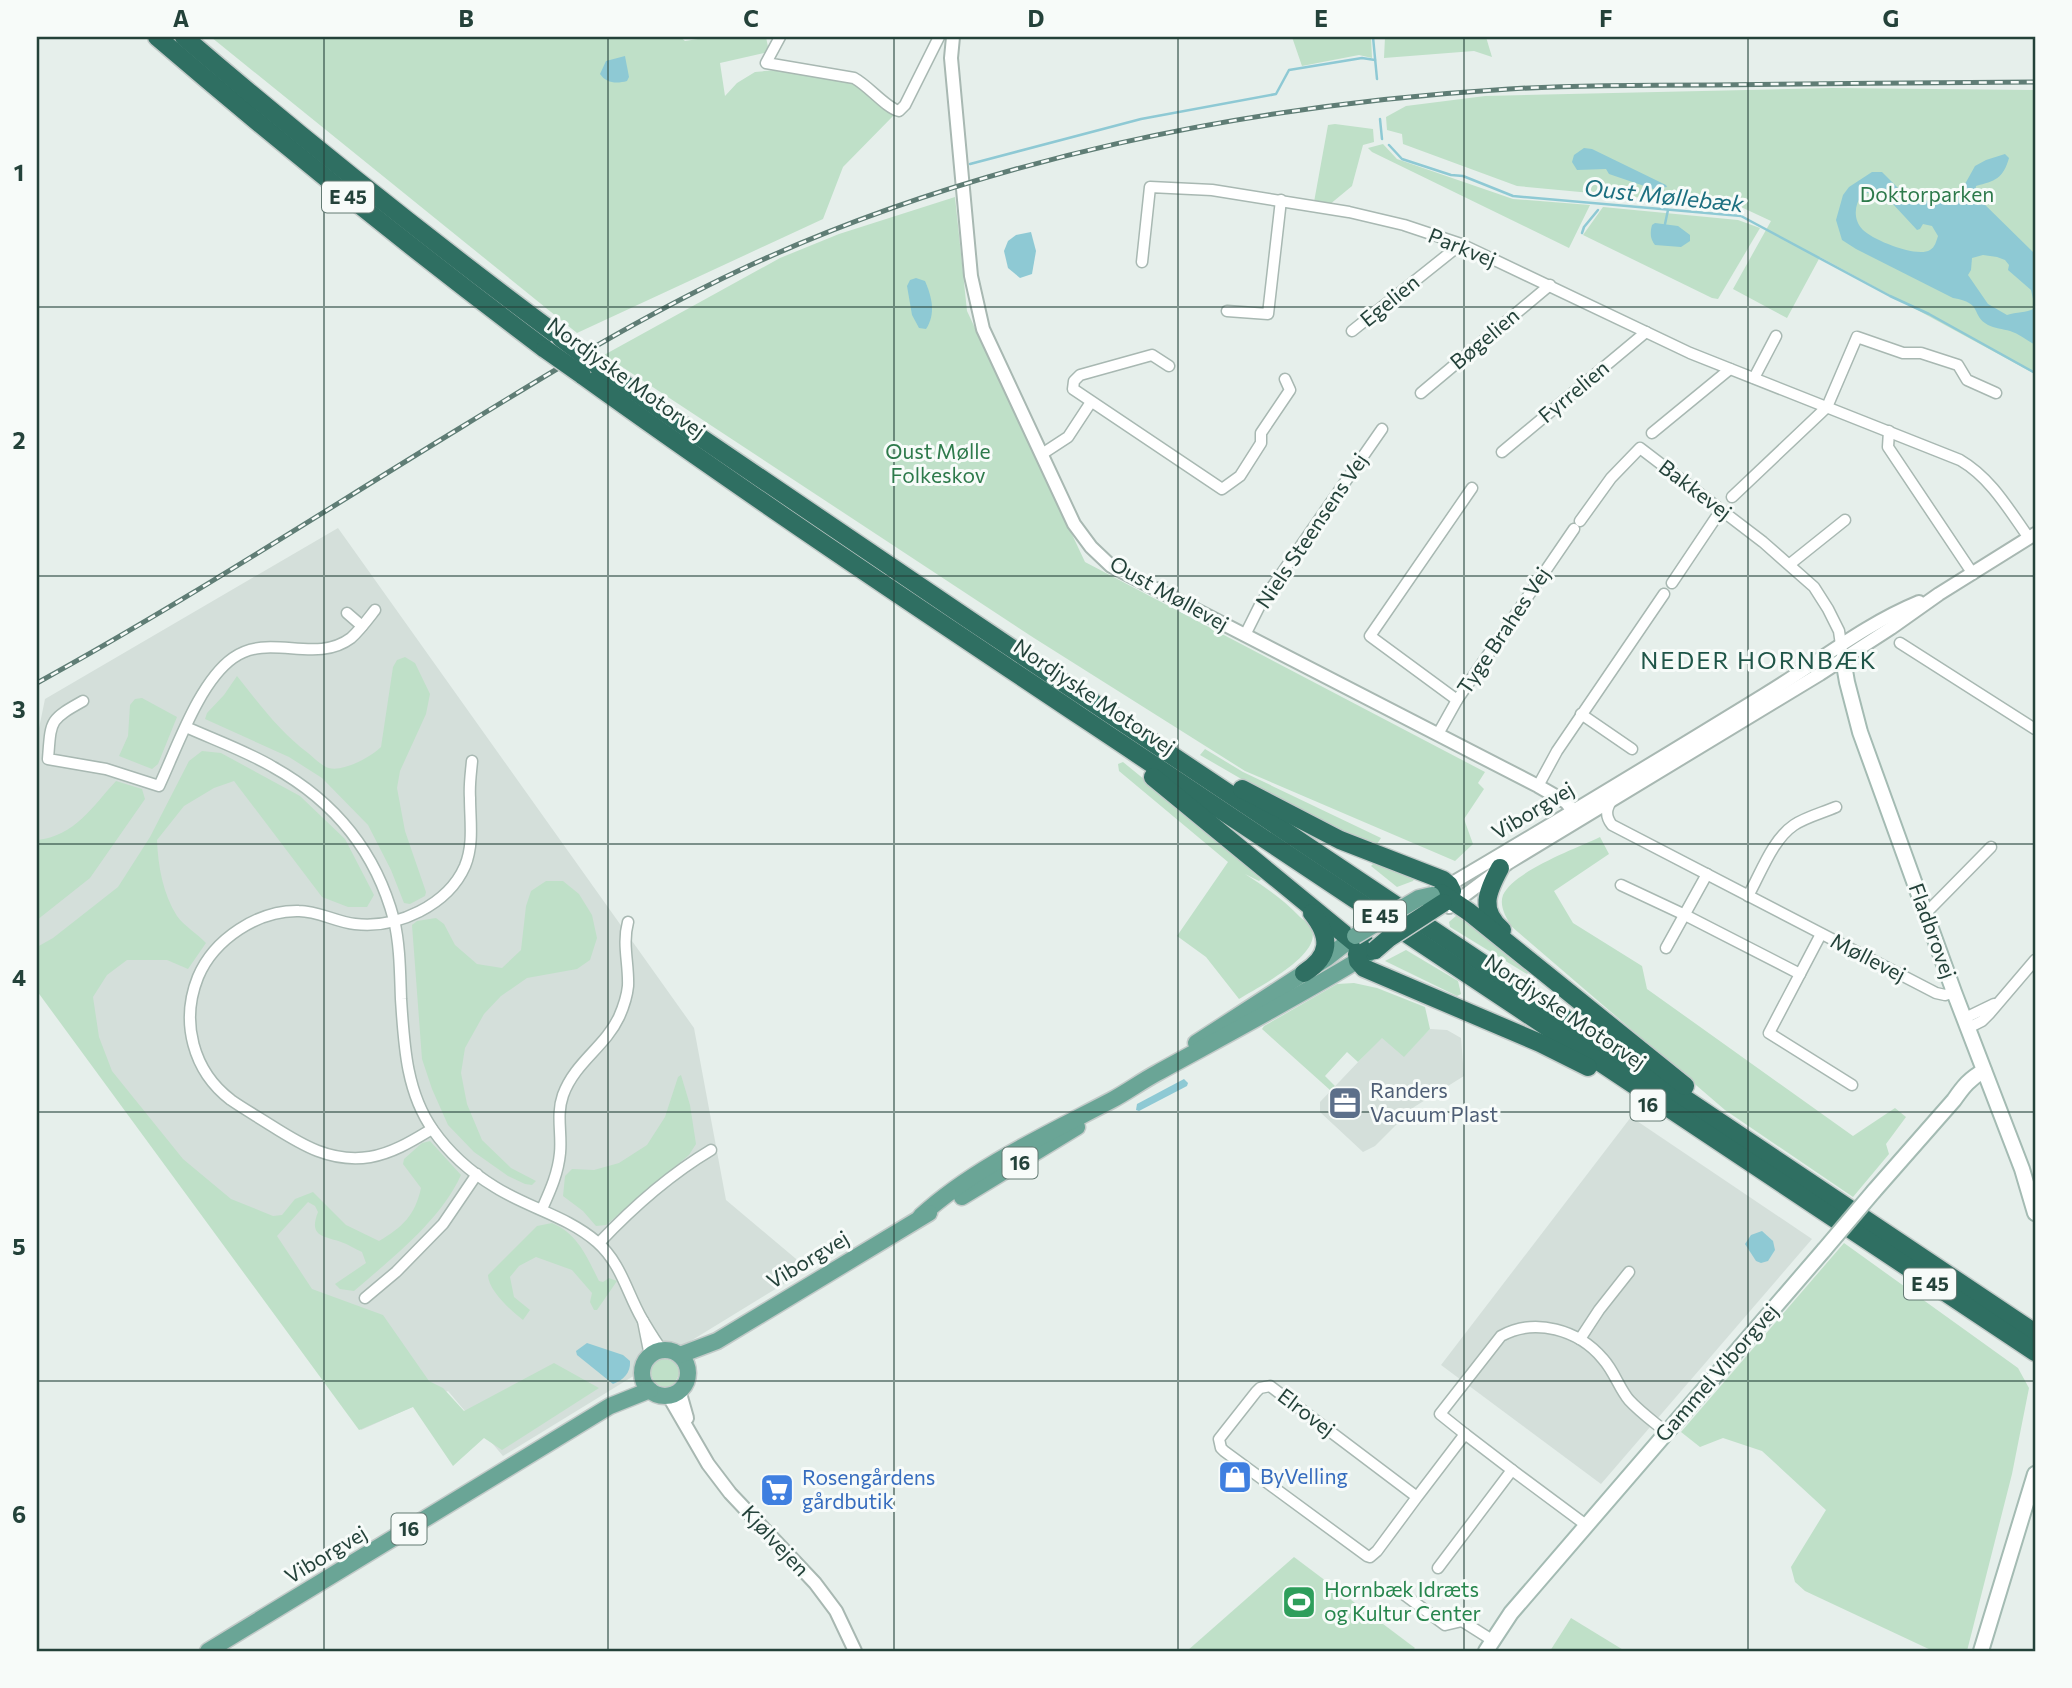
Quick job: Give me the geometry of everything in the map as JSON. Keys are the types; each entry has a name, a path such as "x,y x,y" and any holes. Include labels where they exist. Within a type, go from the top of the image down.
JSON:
{"highway":[{"name":"Nordjyske Motorvej","path":"157,37 261,127 390,231 545,349 682,447 1826,1215 2035,1352"},
{"name":"Nordjyske Motorvej","path":"184,37 275,115 397,213 597,365 694,433 2035,1333"},
{"path":"915,604 1040,697 1133,761 1361,946 1389,938 1445,898 1443,880 1340,840 1256,798 1200,765 1082,687 968,619"},
{"path":"1500,869 1486,902 1490,914 1497,926 1530,955 1544,972"},
{"path":"1300,897 1325,934 1322,957 1316,966 1304,973"},
{"name":"16","path":"1445,898 1544,972 1679,1082 1871,1223"},
{"name":"16","path":"1361,946 1364,968 1540,1043 1585,1066 1826,1215"}],"main road":[{"name":"Fladbrovej","path":"1843,652 1847,682 1860,732 1954,992 2022,1169 2035,1213"},
{"name":"Viborgvej","path":"1155,1074 1206,1035 1304,973 1361,946"},
{"name":"Viborgvej","path":"683,1362 920,1216 953,1190 1049,1131 1113,1100 1155,1074 1269,1013 1361,946"},
{"name":"Gammel Viborgvej","path":"1489,1646 1511,1613 1874,1191 1954,1100 1987,1077"},
{"path":"674,1393 658,1394 647,1384 643,1368 656,1353 671,1351 683,1362"},
{"name":"16","path":"674,1393 686,1382 683,1362"},
{"name":"Viborgvej","path":"208,1651 647,1384"},
{"path":"1981,1651 2035,1474"}],"street":[{"path":"780,37 766,63 854,78 866,84 893,109 899,111 905,105 939,37"},
{"name":"Oust Møllevej","path":"953,37 951,58 971,276 983,329 1074,524 1091,547 1111,566 1538,786 1566,802 1574,812"},
{"name":"Parkvej","path":"1142,262 1150,187 1212,190 1281,200 1404,225 1461,244 1730,369 1960,460 1975,468 1989,481 2032,536"},
{"path":"1227,310 1268,314 1281,200"},
{"name":"Egelien","path":"1353,331 1461,244"},
{"name":"Bøgelien","path":"1421,393 1550,285"},
{"name":"Fyrrelien","path":"1502,452 1646,332"},
{"path":"1754,378 1776,336"},
{"path":"1732,496 1827,407 1857,337 1903,353 1921,353 1958,365 1967,380 1996,393"},
{"path":"1169,366 1152,355 1080,375 1074,381 1073,389 1222,489 1240,476 1261,443 1261,433 1290,390 1285,379"},
{"path":"1652,433 1730,369"},
{"path":"1042,454 1068,437 1091,402"},
{"name":"Niels Steensens Vej","path":"1245,635 1261,603 1382,429"},
{"path":"1889,431 1888,447 1973,573"},
{"name":"Bakkevej","path":"1577,525 1611,478 1640,448 1790,564 1814,587 1839,631 1843,652"},
{"path":"1457,700 1370,636 1472,488"},
{"path":"1672,583 1721,510"},
{"path":"1790,564 1845,520"},
{"name":"Tyge Brahes Vej","path":"1438,734 1457,700 1577,525"},
{"name":"Viborgvej","path":"1445,898 1574,812 1758,699 1891,628 1939,594 2032,536"},
{"path":"1538,786 1581,714 1664,594"},
{"path":"83,701 55,719 50,731 48,759 106,769 159,786 206,685 218,670 235,656 255,648 276,646 312,651 332,648 350,639 375,610"},
{"path":"347,613 362,626"},
{"path":"1900,643 2035,729"},
{"name":"Viborgvej","path":"1445,898 1500,869 1772,702 1843,652"},
{"path":"1581,714 1632,749"},
{"path":"186,727 270,765 297,781 323,802 366,851 394,920 405,1053 411,1080 432,1129 455,1155 496,1188 574,1225 598,1243 622,1273 656,1353"},
{"path":"432,1129 401,1147 369,1157 335,1156 306,1147 230,1099 206,1075 194,1052 189,1021 199,975 228,938 247,925 273,914 299,911 327,915 352,924 369,925 422,911 442,897 455,884 466,864 471,842 472,761"},
{"name":"Møllevej","path":"1612,800 1607,811 1612,825 1936,993 1945,995 1954,992"},
{"path":"1748,896 1778,840 1796,824 1836,807"},
{"path":"1926,913 1991,847"},
{"path":"1666,948 1707,874"},
{"path":"1621,885 1800,974"},
{"path":"542,1209 557,1173 560,1151 558,1116 570,1077 609,1034 624,1004 628,986 625,953 628,922"},
{"name":"Møllevej","path":"1821,934 1769,1033 1852,1085"},
{"path":"1966,1023 1998,1002 2033,967"},
{"path":"598,1243 622,1218 669,1178 711,1150"},
{"path":"365,1298 435,1233 477,1174"},
{"path":"1580,1339 1629,1272"},
{"path":"1586,1525 1440,1414 1501,1336 1512,1330 1529,1327 1564,1332 1580,1339 1603,1358 1630,1401 1666,1432"},
{"name":"Elrovej","path":"1417,1497 1269,1386 1256,1392 1219,1439 1224,1451 1370,1557 1377,1551 1465,1434"},
{"name":"Kjølvejen","path":"674,1393 708,1464 730,1493 815,1583 836,1611 855,1651"},
{"path":"1438,1568 1512,1470"},
{"path":"1402,1593 1445,1625 1462,1621 1489,1646"}],"shaded area":[{"path":"338,528 694,1028 726,1200 808,1269 503,1456 448,1391 361,1430 37,979 37,738 45,699"},
{"path":"1430,1029 1447,1030 1461,1038 1464,1076 1414,1107 1375,1146 1363,1152 1320,1112 1320,1102 1382,1037 1404,1056"},
{"path":"1631,1117 1812,1239 1601,1484 1441,1365"}],"green space":[{"path":"211,37 680,37 685,41 711,37 766,37 769,52 720,63 725,96 737,83 755,72 787,69 861,84 895,114 843,167 823,219 577,333"},
{"path":"1292,37 1371,37 1372,58 1359,55 1302,66"},
{"path":"1385,37 1486,37 1492,57 1474,51 1384,58"},
{"name":"Doktorparken","path":"1832,88 2035,90 2035,374 1820,257 1787,318 1733,289 1771,221 1741,207 1517,186 1403,144 1402,134 1387,130 1386,117 1406,106 1485,96"},
{"path":"1328,125 1373,129 1374,142 1363,145 1352,186 1329,205 1314,202"},
{"path":"1383,144 1397,159 1513,199 1590,205 1569,248 1368,148"},
{"name":"Oust Mølle Folkeskov","path":"955,197 967,311 1085,562 1485,772 1478,783 1484,789 1464,819 1473,844 1455,861 1245,771 1034,638 604,355 780,258 839,234"},
{"path":"1603,207 1738,220 1760,228 1718,299 1583,235"},
{"path":"405,657 415,663 430,694 426,714 400,771 397,788 405,831 426,892 425,896 410,904 404,903 368,825 322,778 289,757 205,719 237,676 279,727 317,761 332,769 347,766 363,760 381,747 393,667 397,660"},
{"path":"142,698 177,717 158,764 152,769 119,756 128,736 130,705 135,699"},
{"path":"1205,749 1243,772 1381,838 1377,844 1286,805 1200,755"},
{"path":"202,751 221,753 300,796 345,839 374,895 367,907 348,907 322,897 234,781 214,788 184,806 157,840 160,870 168,898 177,916 206,943 188,969 167,960 127,960 107,975 93,997 99,1037 112,1071 183,1159 231,1199 273,1216 282,1215 295,1199 313,1192 346,1225 379,1241 395,1231 415,1206 421,1188 403,1164 404,1159 422,1143 430,1141 461,1175 441,1208 428,1223 354,1291 340,1289 335,1284 366,1263 362,1252 319,1234 315,1226 318,1212 315,1206 308,1202 277,1236 312,1289 383,1315 429,1381 443,1388 464,1411 554,1363 599,1388 502,1450 484,1438 453,1466 413,1407 359,1430 37,991 37,947 53,938 118,887 150,837 189,761"},
{"path":"1123,762 1264,877 1259,881 1245,874 1281,899 1308,924 1313,938 1299,959 1273,979 1239,999 1206,957 1177,936 1228,862 1119,771 1118,764"},
{"path":"116,781 142,789 145,799 90,878 37,920 37,840 62,833 82,819"},
{"path":"1600,837 1609,854 1554,891 1573,923 1642,966 1647,989 1853,1136 1895,1108 1906,1117 1886,1144 1889,1154 1853,1197 1725,1110 1511,926 1502,903 1503,895 1509,886 1532,869"},
{"path":"1376,861 1416,876 1413,881 1397,887 1371,866"},
{"path":"546,881 563,881 579,894 592,915 597,938 590,960 577,969 527,978 501,996 484,1014 465,1048 461,1073 467,1104 482,1140 511,1168 536,1181 532,1185 508,1176 474,1152 448,1125 422,1059 412,925 417,921 436,918 444,924 455,945 477,964 502,968 521,950 526,906 531,891"},
{"path":"1457,915 1529,972 1527,974 1450,927 1449,922"},
{"path":"1406,950 1458,981 1461,994 1457,996 1385,961"},
{"path":"1354,983 1377,988 1425,1007 1430,1029 1404,1057 1382,1038 1358,1062 1347,1052 1325,1076 1335,1086 1330,1090 1262,1029 1337,984"},
{"path":"681,1075 690,1105 696,1144 689,1155 606,1225 596,1226 583,1211 563,1196 565,1176 572,1169 594,1170 619,1163 647,1145 665,1117"},
{"path":"552,1223 575,1240 599,1281 603,1282 609,1278 617,1281 597,1310 594,1310 590,1302 592,1293 572,1270 536,1257 519,1266 510,1277 514,1297 530,1310 523,1320 496,1293 488,1275 537,1226"},
{"path":"1844,1243 2018,1368 2029,1388 2012,1474 1967,1651 1933,1651 1805,1591 1795,1582 1791,1567 1826,1510 1762,1451 1723,1438 1700,1447 1681,1432"},
{"path":"663,1358 675,1362 680,1373 674,1384 667,1388 655,1384 650,1372 655,1361"},
{"name":"Hornbæk Idræts og Kultur Center","path":"1294,1557 1415,1648 1412,1651 1187,1651"},
{"path":"1571,1618 1625,1651 1550,1651"}],"water":[{"path":"625,56 629,77 627,81 612,82 602,77 600,74 606,61"},
{"path":"1584,148 1592,149 1667,187 1653,189 1609,174 1606,169 1577,170 1572,162 1574,155"},
{"path":"2005,154 2009,158 2001,175 1976,186 1975,195 2035,254 2035,308 2035,345 2013,332 1988,325 1969,303 1953,298 1856,249 1842,240 1836,220 1843,195 1849,187 1872,172 1882,172 1905,195 1928,201 1957,190 1965,184 1975,166","holes":["1873,191 1887,193 1892,203 1917,230 1923,224 1932,226 1938,236 1933,247 1924,252 1906,250 1885,243 1863,230 1856,217 1856,208 1862,195","1983,255 2005,260 2009,265 2008,270 2031,290 2035,308 2007,315 1988,304 1968,275 1972,258"]},
{"path":"1655,223 1678,226 1690,235 1690,241 1681,247 1655,245 1651,233"},
{"path":"1031,232 1036,251 1032,274 1020,278 1008,268 1004,251 1008,241 1016,235"},
{"path":"916,278 925,281 931,299 931,317 926,329 919,328 912,315 907,286 910,280"},
{"path":"1184,1079 1188,1083 1187,1086 1139,1111 1136,1110 1137,1104"},
{"path":"1762,1231 1773,1241 1775,1250 1768,1261 1761,1263 1756,1261 1745,1244 1751,1235"},
{"path":"587,1343 623,1355 630,1361 626,1376 613,1384 577,1355 576,1351"}],"waterway":[{"name":"Oust Møllebæk","path":"1373,37 1377,79"},
{"path":"970,164 1141,119 1276,94 1289,70 1362,58 1375,60"},
{"name":"Oust Møllebæk","path":"1380,119 1382,139"},
{"name":"Oust Møllebæk","path":"1389,145 1402,159 1451,175 1463,176 1513,196 1741,216 1929,314 2035,373"},
{"path":"1582,233 1598,210"},
{"path":"1665,224 1668,210"}],"railway":[{"path":"37,683 197,590 494,407 668,306 740,270 831,231 924,197 1019,168 1214,124 1312,108 1411,97 1586,86 2035,82"}],"place":[{"name":"Randers Vacuum Plast","path":"1345,1103"},
{"name":"ByVelling","path":"1235,1477"},
{"name":"Rosengårdens gårdbutik","path":"777,1490"},
{"name":"Hornbæk Idræts og Kultur Center","path":"1299,1602"}],"district":[{"name":"NEDER HORNBÆK","path":"1759,661"}]}
